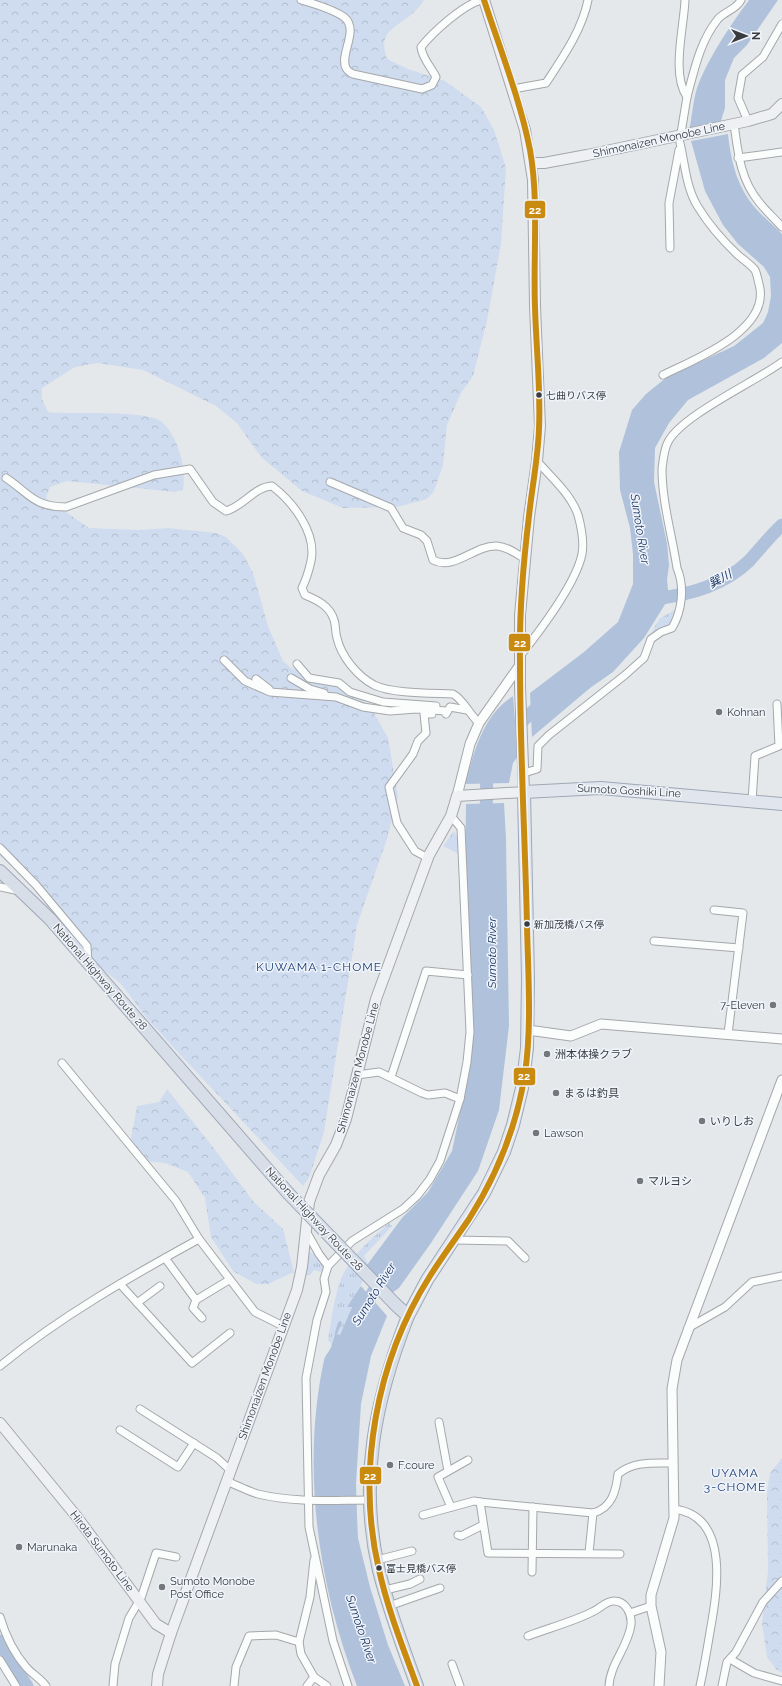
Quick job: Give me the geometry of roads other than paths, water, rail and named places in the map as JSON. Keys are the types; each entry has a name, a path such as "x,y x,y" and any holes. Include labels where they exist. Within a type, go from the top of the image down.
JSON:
{"highway":[{"name":"National Highway Route 28","path":"0,871 50,919 288,1193 408,1316"},
{"path":"408,1316 393,1354 377,1413 371,1456 370,1500 377,1560 389,1606 417,1686"}],"main road":[{"path":"408,1316 427,1280 484,1194 504,1152 513,1125 526,1069 528,979 518,793 524,773 520,687 521,592 526,559 529,517 537,461 540,426 532,163 525,130 513,89 483,0"},
{"name":"Shimonaizen Monobe Line","path":"532,163 558,160 683,137 772,114 781,108"},
{"name":"Sumoto Goshiki Line","path":"518,793 601,788 782,804"},
{"path":"460,795 518,793"},
{"name":"Shimonaizen Monobe Line","path":"171,1633 297,1290 302,1267 309,1202 319,1175 336,1145 346,1119 376,999 428,858 451,816 460,795"},
{"name":"Hirota Sumoto Line","path":"0,1423 77,1517 156,1624 171,1633"},
{"path":"157,1686 171,1633"}],"street":[{"path":"301,0 317,4 345,18 350,27 345,60 346,68 353,74 422,89 432,85 436,77 422,53 421,47 429,38 464,10 483,0"},
{"path":"513,89 546,82 574,38 585,13 588,0"},
{"path":"686,0 679,72 682,90 687,97"},
{"path":"670,248 669,203 683,137 687,97 706,35 719,18 738,6 742,0"},
{"path":"748,121 738,98 742,75 764,57 782,24"},
{"path":"734,124 738,158 751,191 759,203 782,227"},
{"path":"663,375 729,340 742,331 749,323 759,302 761,291 756,272 720,236 698,207 687,177 683,137"},
{"path":"738,158 782,152"},
{"path":"524,773 537,769 538,746 549,735 625,675 644,658 651,639 661,632 672,628 679,615 682,579 677,568 664,490 663,465 668,442 685,422 782,362"},
{"path":"460,795 470,744 479,723 566,590 579,566 582,553 577,514 570,500 537,461"},
{"path":"6,478 35,501 56,507 66,507 154,474 190,469 213,502 226,511 233,510 263,487 272,486 292,504 302,518 310,542 311,560 302,588 305,595 316,600 330,610 334,620 336,637 343,655 355,669 374,685 411,693 453,694 458,697 479,723"},
{"path":"330,482 391,508 403,528 421,535 427,541 433,560 441,564 448,564 483,548 498,546 511,550 526,559"},
{"path":"224,660 244,682 274,693 336,697"},
{"path":"298,664 309,678 339,683 350,692 383,702 406,702 449,709"},
{"path":"291,678 310,689 363,707 390,711 416,708 467,710"},
{"path":"256,679 274,693"},
{"path":"752,801 755,756 779,746 777,704"},
{"path":"428,858 415,851 397,823 389,787 413,754 418,741 426,733 424,714 445,715 449,709"},
{"path":"348,1686 333,1641 309,1527 310,1501 306,1378 316,1320 326,1292 324,1279 328,1266 352,1241 403,1209 417,1196 440,1161 460,1099 467,1062 470,1032 461,828 451,816"},
{"path":"0,848 36,884 87,946 88,963"},
{"path":"0,887 22,891"},
{"path":"714,910 744,913 728,1034"},
{"path":"654,941 739,948"},
{"path":"391,1077 426,971 468,975"},
{"path":"528,1030 571,1036 601,1024 782,1039"},
{"path":"62,1063 176,1202 198,1239 254,1312 283,1326"},
{"path":"357,1075 379,1072 422,1094 428,1095 446,1093 460,1099"},
{"path":"659,1686 661,1652 651,1606 652,1587 671,1532 674,1509 672,1463 672,1389 677,1360 687,1328 782,1080"},
{"path":"306,1231 319,1254 328,1266"},
{"path":"0,1366 50,1328 120,1284 198,1239"},
{"path":"454,1240 508,1241 525,1258"},
{"path":"165,1258 196,1300"},
{"path":"687,1328 725,1307 752,1282 782,1276"},
{"path":"202,1318 193,1308 196,1300 229,1280"},
{"path":"120,1284 192,1363 230,1333"},
{"path":"137,1303 160,1286"},
{"path":"140,1409 217,1458 230,1470"},
{"path":"439,1422 448,1471"},
{"path":"120,1430 178,1467 194,1444"},
{"path":"451,1507 438,1476 468,1460"},
{"path":"423,1515 474,1501 593,1513 600,1511 612,1500 618,1474 625,1468 636,1464 672,1463"},
{"path":"226,1481 258,1494 310,1501 370,1500"},
{"path":"480,1502 488,1553 620,1554"},
{"path":"532,1572 533,1507"},
{"path":"674,1509 689,1513 705,1526 715,1551 717,1563 716,1596 700,1686"},
{"path":"590,1553 593,1513"},
{"path":"458,1535 461,1536 483,1525"},
{"path":"377,1560 412,1551"},
{"path":"113,1686 115,1664 129,1618 139,1601 156,1553 176,1557"},
{"path":"314,1554 310,1597 299,1642 301,1654 314,1676 327,1686"},
{"path":"385,1590 410,1584 420,1579"},
{"path":"722,1686 727,1662 763,1602 782,1581"},
{"path":"389,1606 440,1588"},
{"path":"528,1636 592,1613 608,1601 615,1601 625,1606 630,1613 631,1626 610,1675 609,1686"},
{"path":"630,1613 651,1606"},
{"path":"0,1617 10,1640 26,1668 40,1678 46,1686"},
{"path":"234,1686 236,1667 249,1636 276,1635 299,1642"},
{"path":"730,1659 754,1673 782,1682"},
{"path":"0,1660 16,1686"},
{"path":"452,1664 460,1686"},
{"path":"307,1686 314,1676"}],"water":[{"path":"749,0 778,0 747,45 734,58 725,80 725,108 720,124 689,131 697,88 701,77 720,42"},
{"path":"728,134 731,155 741,186 752,204 782,234 782,343 764,358 688,400 669,423 655,448 654,482 667,543 669,565 667,580 669,598 644,638 613,672 590,688 532,737 530,693 584,652 618,622 633,584 633,554 630,528 620,490 619,452 632,410 646,394 667,377 734,346 763,323 768,312 771,296 770,277 764,267 738,244 723,225 705,191 691,141"},
{"path":"513,696 518,756 513,763 509,783 465,784 476,747 487,724 502,704"},
{"path":"504,803 509,1026 499,1110 478,1171 431,1243 399,1288 389,1295 364,1269 402,1218 428,1192 452,1151 472,1055 472,1018 465,888 466,804"},
{"path":"361,1286 387,1316 371,1356 361,1404 356,1483 358,1538 370,1587 388,1645 405,1686 357,1686 343,1648 332,1608 323,1567 317,1526 314,1484 314,1442 317,1401 324,1360 331,1346 339,1321 342,1322 337,1334 340,1335 352,1307 347,1307"}],"waterway":[{"name":"巽川","path":"651,599 664,598 691,592 728,577 749,561 782,525"},
{"name":"Sumoto River","path":"503,739 544,701"},
{"name":"Sumoto River","path":"485,820 488,766"},
{"name":"Sumoto River","path":"362,1312 383,1275"},
{"path":"0,1641 27,1686"}],"place":[{"name":"七曲りバス停","path":"539,395"},
{"name":"Kohnan","path":"719,712"},
{"name":"新加茂橋バス停","path":"527,924"},
{"name":"7-Eleven","path":"773,1005"},
{"name":"洲本体操クラブ","path":"547,1054"},
{"name":"まるは釣具","path":"556,1093"},
{"name":"いりしお","path":"702,1121"},
{"name":"Lawson","path":"536,1133"},
{"name":"マルヨシ","path":"640,1181"},
{"name":"F.coure","path":"390,1465"},
{"name":"Marunaka","path":"19,1547"},
{"name":"富士見橋バス停","path":"379,1568"},
{"name":"Sumoto Monobe Post Office","path":"162,1587"}],"district":[{"name":"KUWAMA 1-CHOME","path":"319,967"},
{"name":"UYAMA 3-CHOME","path":"735,1480"}]}
